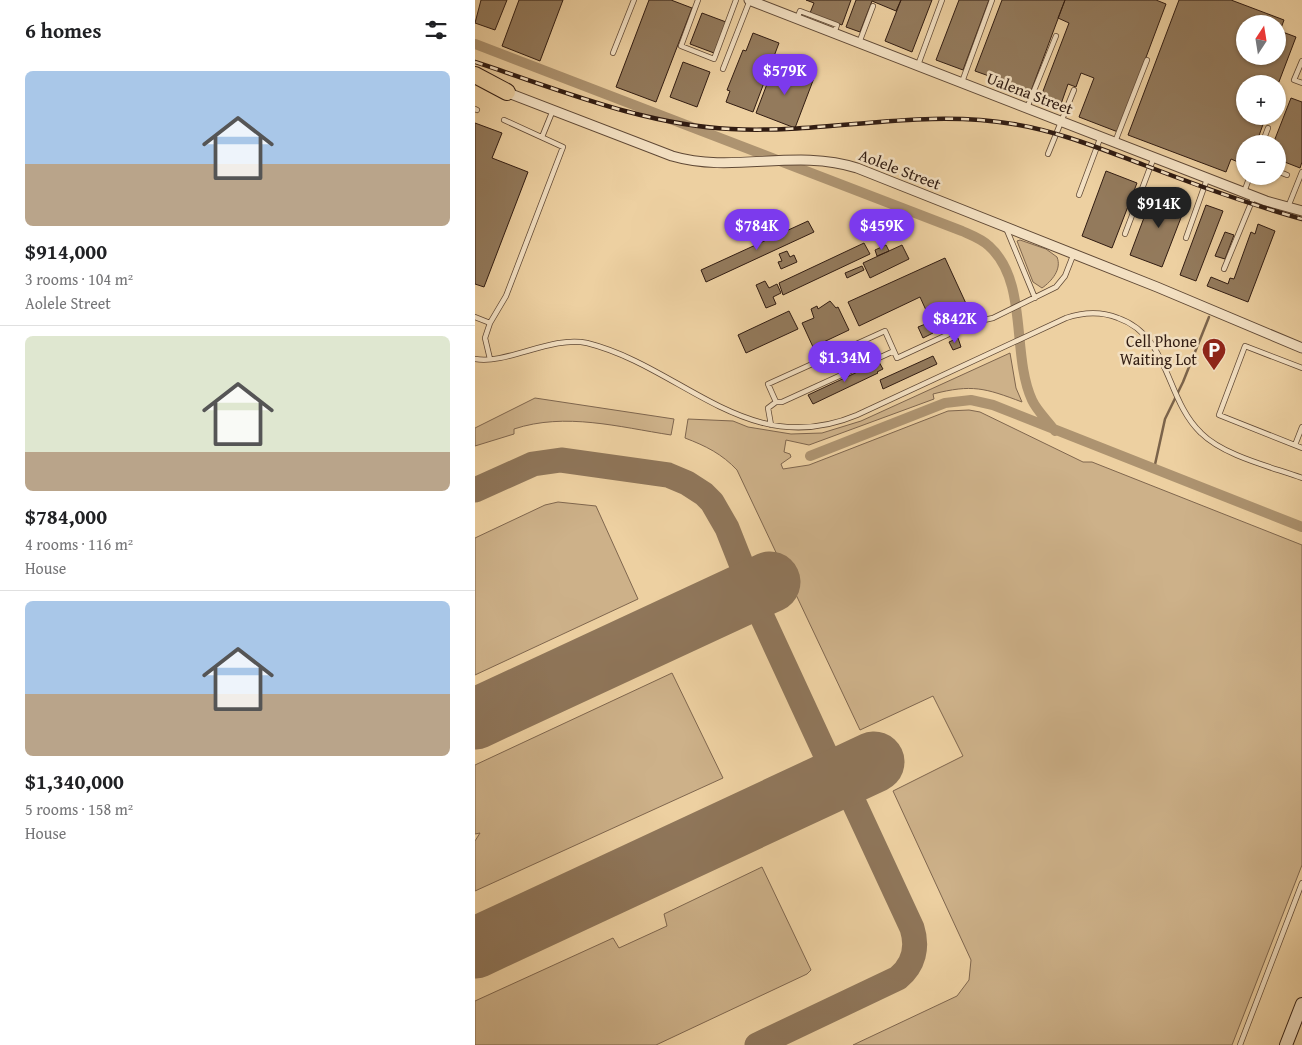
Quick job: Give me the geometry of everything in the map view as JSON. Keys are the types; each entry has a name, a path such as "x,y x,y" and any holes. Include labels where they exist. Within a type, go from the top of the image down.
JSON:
{"highway":[{"path":"475,75 507,92"}],"street":[{"name":"Ualena Street","path":"749,0 759,2 797,19 1254,196 1302,211"},
{"name":"Aolele Street","path":"475,80 681,158 712,164 801,159 825,160 857,168 1074,253 1302,348"},
{"path":"1286,1045 1302,1004"}],"lane":[{"path":"613,54 634,0"},
{"path":"698,0 681,46 714,59 736,0"},
{"path":"723,69 749,0"},
{"path":"918,65 942,0"},
{"path":"962,82 992,0"},
{"path":"859,42 873,6"},
{"path":"1027,108 1056,36"},
{"path":"1115,142 1147,60"},
{"path":"1302,61 1294,80 1302,83"},
{"path":"1048,154 1074,90"},
{"path":"542,137 553,110"},
{"path":"490,359 485,338 490,323 506,296 563,147 504,120"},
{"path":"1265,135 1268,128"},
{"path":"1079,195 1101,136"},
{"path":"1125,234 1154,157"},
{"path":"1288,207 1302,172"},
{"path":"1186,238 1208,178"},
{"path":"1244,192 1247,185"},
{"path":"1224,269 1254,196"},
{"path":"1006,226 1035,298"},
{"path":"776,402 768,384 885,331 897,358 975,322 993,318 1035,298 1061,282 1074,253"},
{"path":"475,359 490,359 569,341 586,343 634,362 741,418 771,425 814,427 847,419 1065,318 1085,313 1104,314 1122,319 1138,329 1151,342 1185,411 1196,428 1215,444 1302,478"},
{"path":"475,317 490,323"},
{"path":"1302,368 1245,346 1219,414 1302,448"},
{"path":"771,425 768,408 776,402 782,402 893,351"},
{"path":"1295,445 1302,427"},
{"path":"1240,1045 1302,882"}],"shaded area":[{"path":"1020,240 1046,249 1057,257 1057,270 1049,282 1042,288 1033,282 1017,241"},
{"path":"1010,353 1016,388 1022,402 998,393 969,388 933,394 934,399 809,445 786,440 784,452 790,454 791,457 781,464 783,469 809,465 948,411 969,410 980,412 1083,462 1092,462 1302,545 1302,865 1232,1045 853,1045 957,996 969,980 971,960 893,791 963,756 933,696 860,730 737,470 713,451 685,438 688,419 733,421 748,427 791,434 822,433 861,421"},
{"path":"535,398 674,419 671,435 612,425 572,421 553,422 533,424 514,429 514,434 475,446 475,428"},
{"path":"558,502 596,506 638,599 475,675 475,538 545,505"},
{"path":"672,673 723,778 475,891 475,841 480,833 475,834 475,765"},
{"path":"762,867 811,970 807,974 656,1045 475,1045 475,1001 613,938 619,948 667,926 664,914"}],"building":[{"path":"481,0 507,0 495,30 475,23"},
{"path":"519,0 563,0 540,61 502,46"},
{"path":"649,0 671,0 692,8 656,102 616,87"},
{"path":"806,0 851,0 842,25 810,13 814,3"},
{"path":"856,0 901,0 896,11 872,1 860,32 846,27"},
{"path":"901,0 932,0 912,52 885,41"},
{"path":"959,0 989,0 963,70 936,60"},
{"path":"1002,0 1065,0 1031,91 975,71"},
{"path":"1065,0 1156,0 1166,4 1118,132 1079,117 1094,78 1081,73 1076,87 1068,84 1060,107 1040,99 1069,23 1058,18"},
{"path":"1179,0 1231,0 1271,15 1236,15 1236,65 1285,65 1282,75 1236,75 1236,125 1263,125 1259,135 1236,135 1236,161 1231,159 1226,172 1128,135"},
{"path":"702,13 726,22 714,53 690,44"},
{"path":"753,33 779,43 753,112 726,102 730,91 727,90 743,50 746,51"},
{"path":"1286,33 1296,37 1286,63"},
{"path":"683,62 710,72 697,107 670,97"},
{"path":"775,63 814,78 795,128 756,113"},
{"path":"1291,98 1302,102 1302,162 1300,168 1286,163 1286,135 1277,135 1280,125 1286,125 1286,111"},
{"path":"475,123 502,133 492,158 528,172 484,287 475,284"},
{"path":"1106,171 1137,183 1112,248 1082,236"},
{"path":"1157,191 1187,202 1162,267 1130,255 1148,207 1151,208"},
{"path":"1206,205 1223,211 1196,281 1180,275"},
{"path":"808,221 814,232 706,282 701,270"},
{"path":"1258,224 1275,231 1248,302 1207,286 1211,277 1228,284 1230,278 1234,279 1251,232 1255,234"},
{"path":"1225,232 1234,235 1225,259 1215,256"},
{"path":"864,243 870,254 783,295 779,283"},
{"path":"886,245 889,251 877,256 875,250"},
{"path":"902,245 909,259 870,278 863,263"},
{"path":"787,251 790,257 794,255 797,262 781,269 778,262 782,261 779,254"},
{"path":"945,258 969,310 957,316 959,320 935,330 920,297 859,326 848,302"},
{"path":"862,266 864,270 847,278 845,273"},
{"path":"765,281 769,288 777,284 781,293 773,297 776,304 766,308 756,285"},
{"path":"830,301 836,308 838,307 849,330 813,347 802,323 814,318 811,309 817,306 818,309"},
{"path":"789,311 798,329 746,353 738,335"},
{"path":"928,323 933,333 923,338 918,327"},
{"path":"958,338 961,347 953,350 949,342"},
{"path":"933,356 937,364 883,389 880,380"},
{"path":"879,362 883,369 878,373 813,404 808,395"}],"waterway":[{"path":"475,44 962,231 983,241 1001,261 1010,279 1015,298 1026,382 1034,404 1055,431"},
{"path":"1154,469 1165,419 1183,382 1209,317"},
{"path":"810,456 945,403 971,400 993,405 1302,527"}],"taxiway":[{"path":"475,490 533,464 561,460 668,475 687,483 704,494 712,502 727,528 763,619 824,751 855,805 912,928 915,942 911,961 898,978 757,1045"}],"runway":[{"path":"475,719 770,582"},
{"path":"475,948 874,762"}],"railway":[{"path":"475,62 601,104 666,121 698,126 767,130 943,119 978,120 1030,127 1079,141 1222,194 1302,219"}],"place":[{"name":"Cell Phone Waiting Lot","path":"1214,371"}]}
